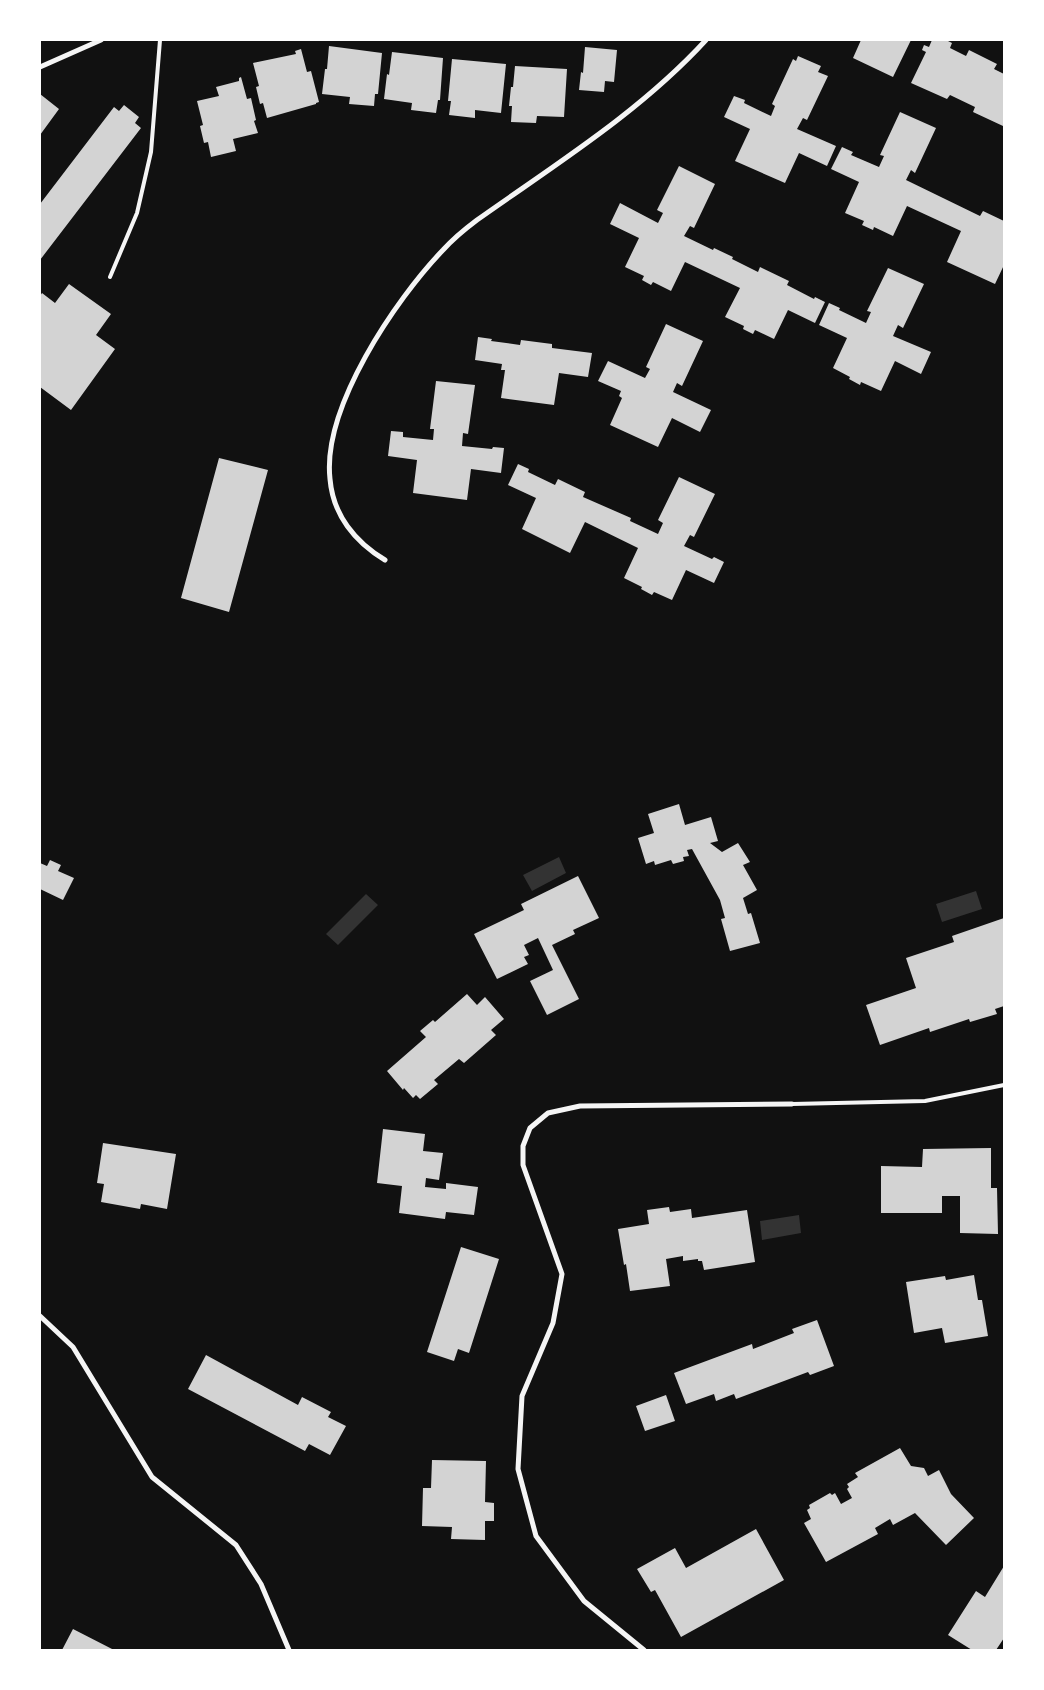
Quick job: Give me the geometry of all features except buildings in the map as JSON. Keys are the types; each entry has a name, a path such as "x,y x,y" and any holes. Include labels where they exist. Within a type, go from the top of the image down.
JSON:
{"street":[{"path":"40,67 101,40"},
{"path":"386,560 372,552 347,528 333,497 330,478 332,438 338,420 360,368 381,330 399,303 443,249 477,220 640,104 706,40"},
{"path":"644,1650 584,1601 536,1536 518,1469 522,1396 553,1323 562,1274 523,1165 523,1146 530,1128 548,1113 580,1106 792,1104"},
{"path":"40,1316 73,1347 152,1476 236,1545 261,1584 289,1650"}],"lane":[{"path":"110,278 137,213 152,152 160,40"},
{"path":"792,1104 925,1101 1004,1085"}],"shaded area":[{"path":"559,857 566,873 532,891 523,875"},
{"path":"976,891 982,909 942,922 936,904"},
{"path":"366,894 378,905 338,945 326,934"},
{"path":"799,1215 801,1233 762,1240 760,1221"}]}
